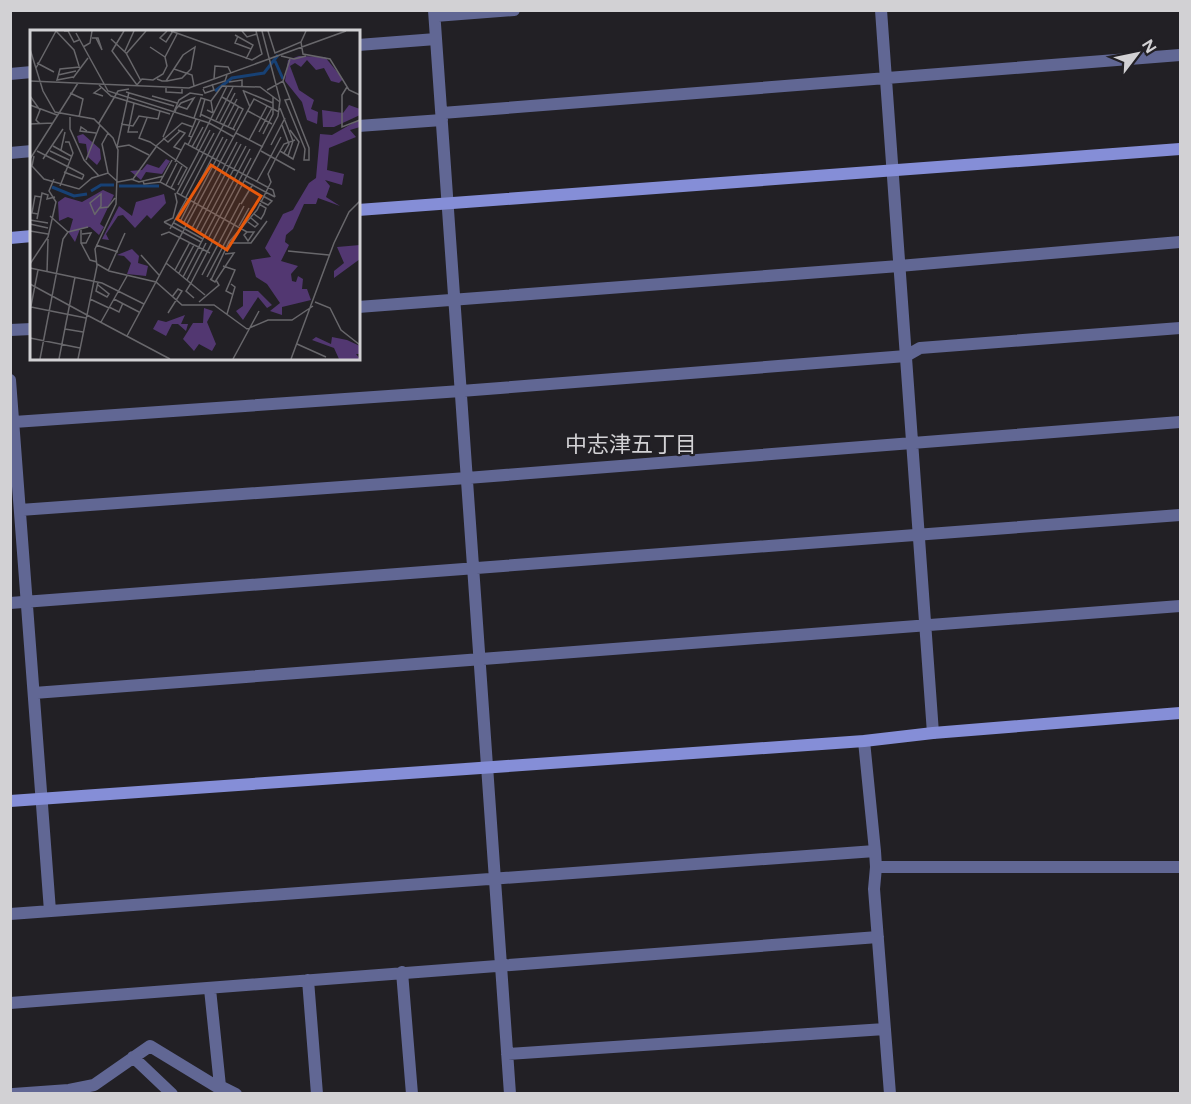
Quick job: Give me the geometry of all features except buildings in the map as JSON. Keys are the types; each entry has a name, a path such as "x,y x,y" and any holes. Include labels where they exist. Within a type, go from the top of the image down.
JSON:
{"street":[{"path":"510,1094 434,13 514,10"},
{"path":"881,10 933,733"},
{"path":"360,45 436,39"},
{"path":"360,126 442,116 1180,55"},
{"path":"10,74 30,72"},
{"path":"360,210 1180,149"},
{"path":"10,153 30,152"},
{"path":"10,238 30,236"},
{"path":"360,307 1180,242"},
{"path":"14,422 461,392 906,356 920,348 1180,328"},
{"path":"10,330 30,329"},
{"path":"10,380 50,911"},
{"path":"20,510 467,478 1180,422"},
{"path":"10,603 1180,515"},
{"path":"34,693 1180,606"},
{"path":"10,801 864,741 933,733 1180,713"},
{"path":"864,741 875,852 874,890 890,1094"},
{"path":"10,914 875,852"},
{"path":"876,867 1180,867"},
{"path":"10,1003 878,937"},
{"path":"402,972 412,1094"},
{"path":"308,980 317,1094"},
{"path":"210,989 220,1086"},
{"path":"507,1054 885,1029"},
{"path":"13,1094 69,1090 94,1085 150,1046 219,1088 220,1086 236,1094"},
{"path":"133,1057 172,1094"}],"district":[{"name":"中志津五丁目","path":"631,444"}]}
